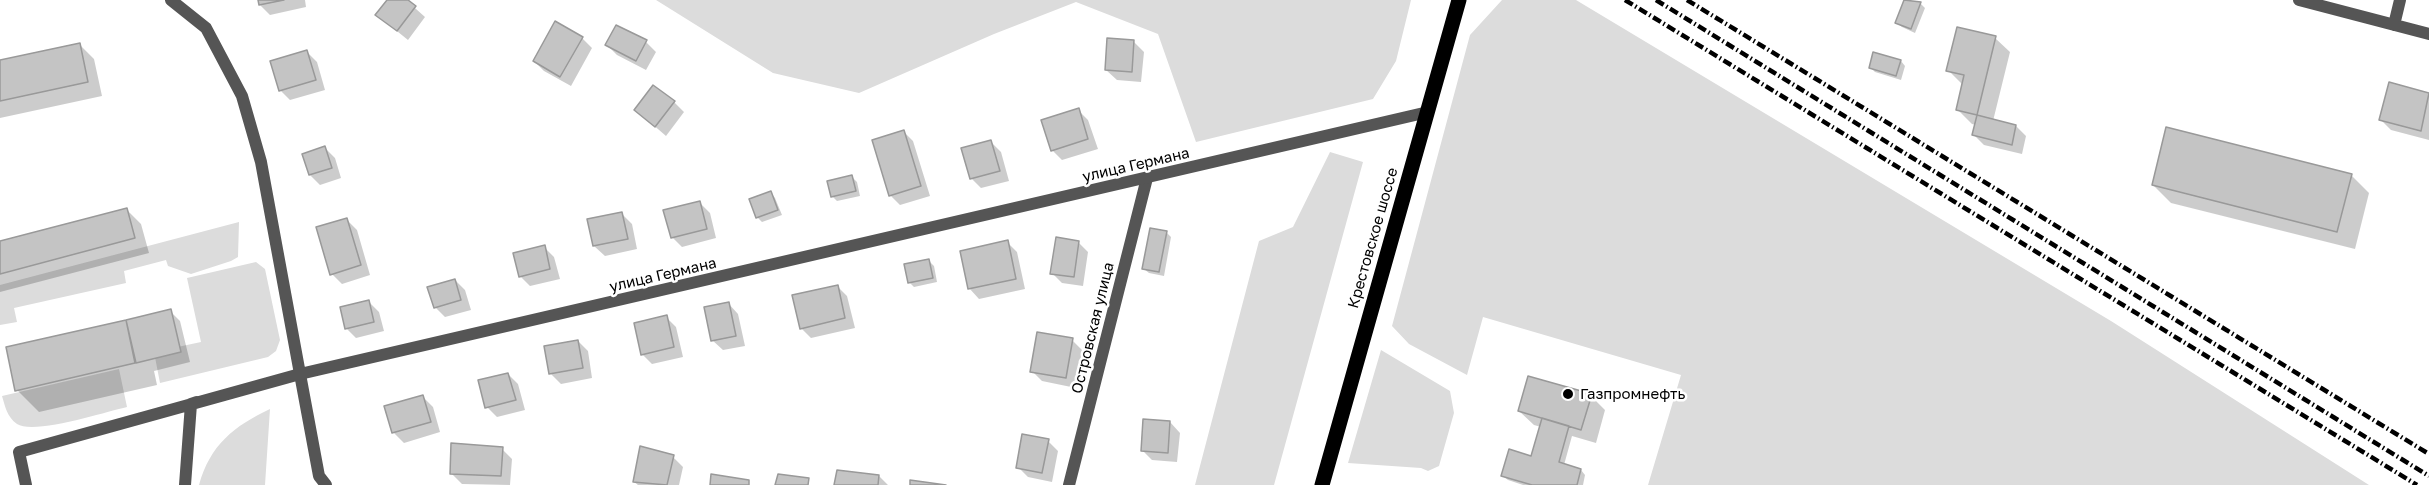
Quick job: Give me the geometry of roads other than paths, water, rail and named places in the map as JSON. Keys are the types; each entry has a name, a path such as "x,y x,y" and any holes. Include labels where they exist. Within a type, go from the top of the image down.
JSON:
{"main road":[{"name":"Крестовское шоссе","path":"1322,485 1459,0"}],"street":[{"path":"171,0 206,28 242,96 261,162 319,476 326,485"},
{"path":"2299,0 2429,34"},
{"path":"2394,25 2400,0"},
{"name":"улица Германа","path":"26,485 19,452 300,374 1428,112"},
{"name":"Островская улица","path":"1068,485 1148,178"},
{"path":"185,485 192,404"}],"railway":[{"path":"1625,0 2417,485"},
{"path":"1656,0 2429,476"},
{"path":"1687,0 2429,454"}],"place":[{"name":"Газпромнефть","path":"1568,394"}]}
